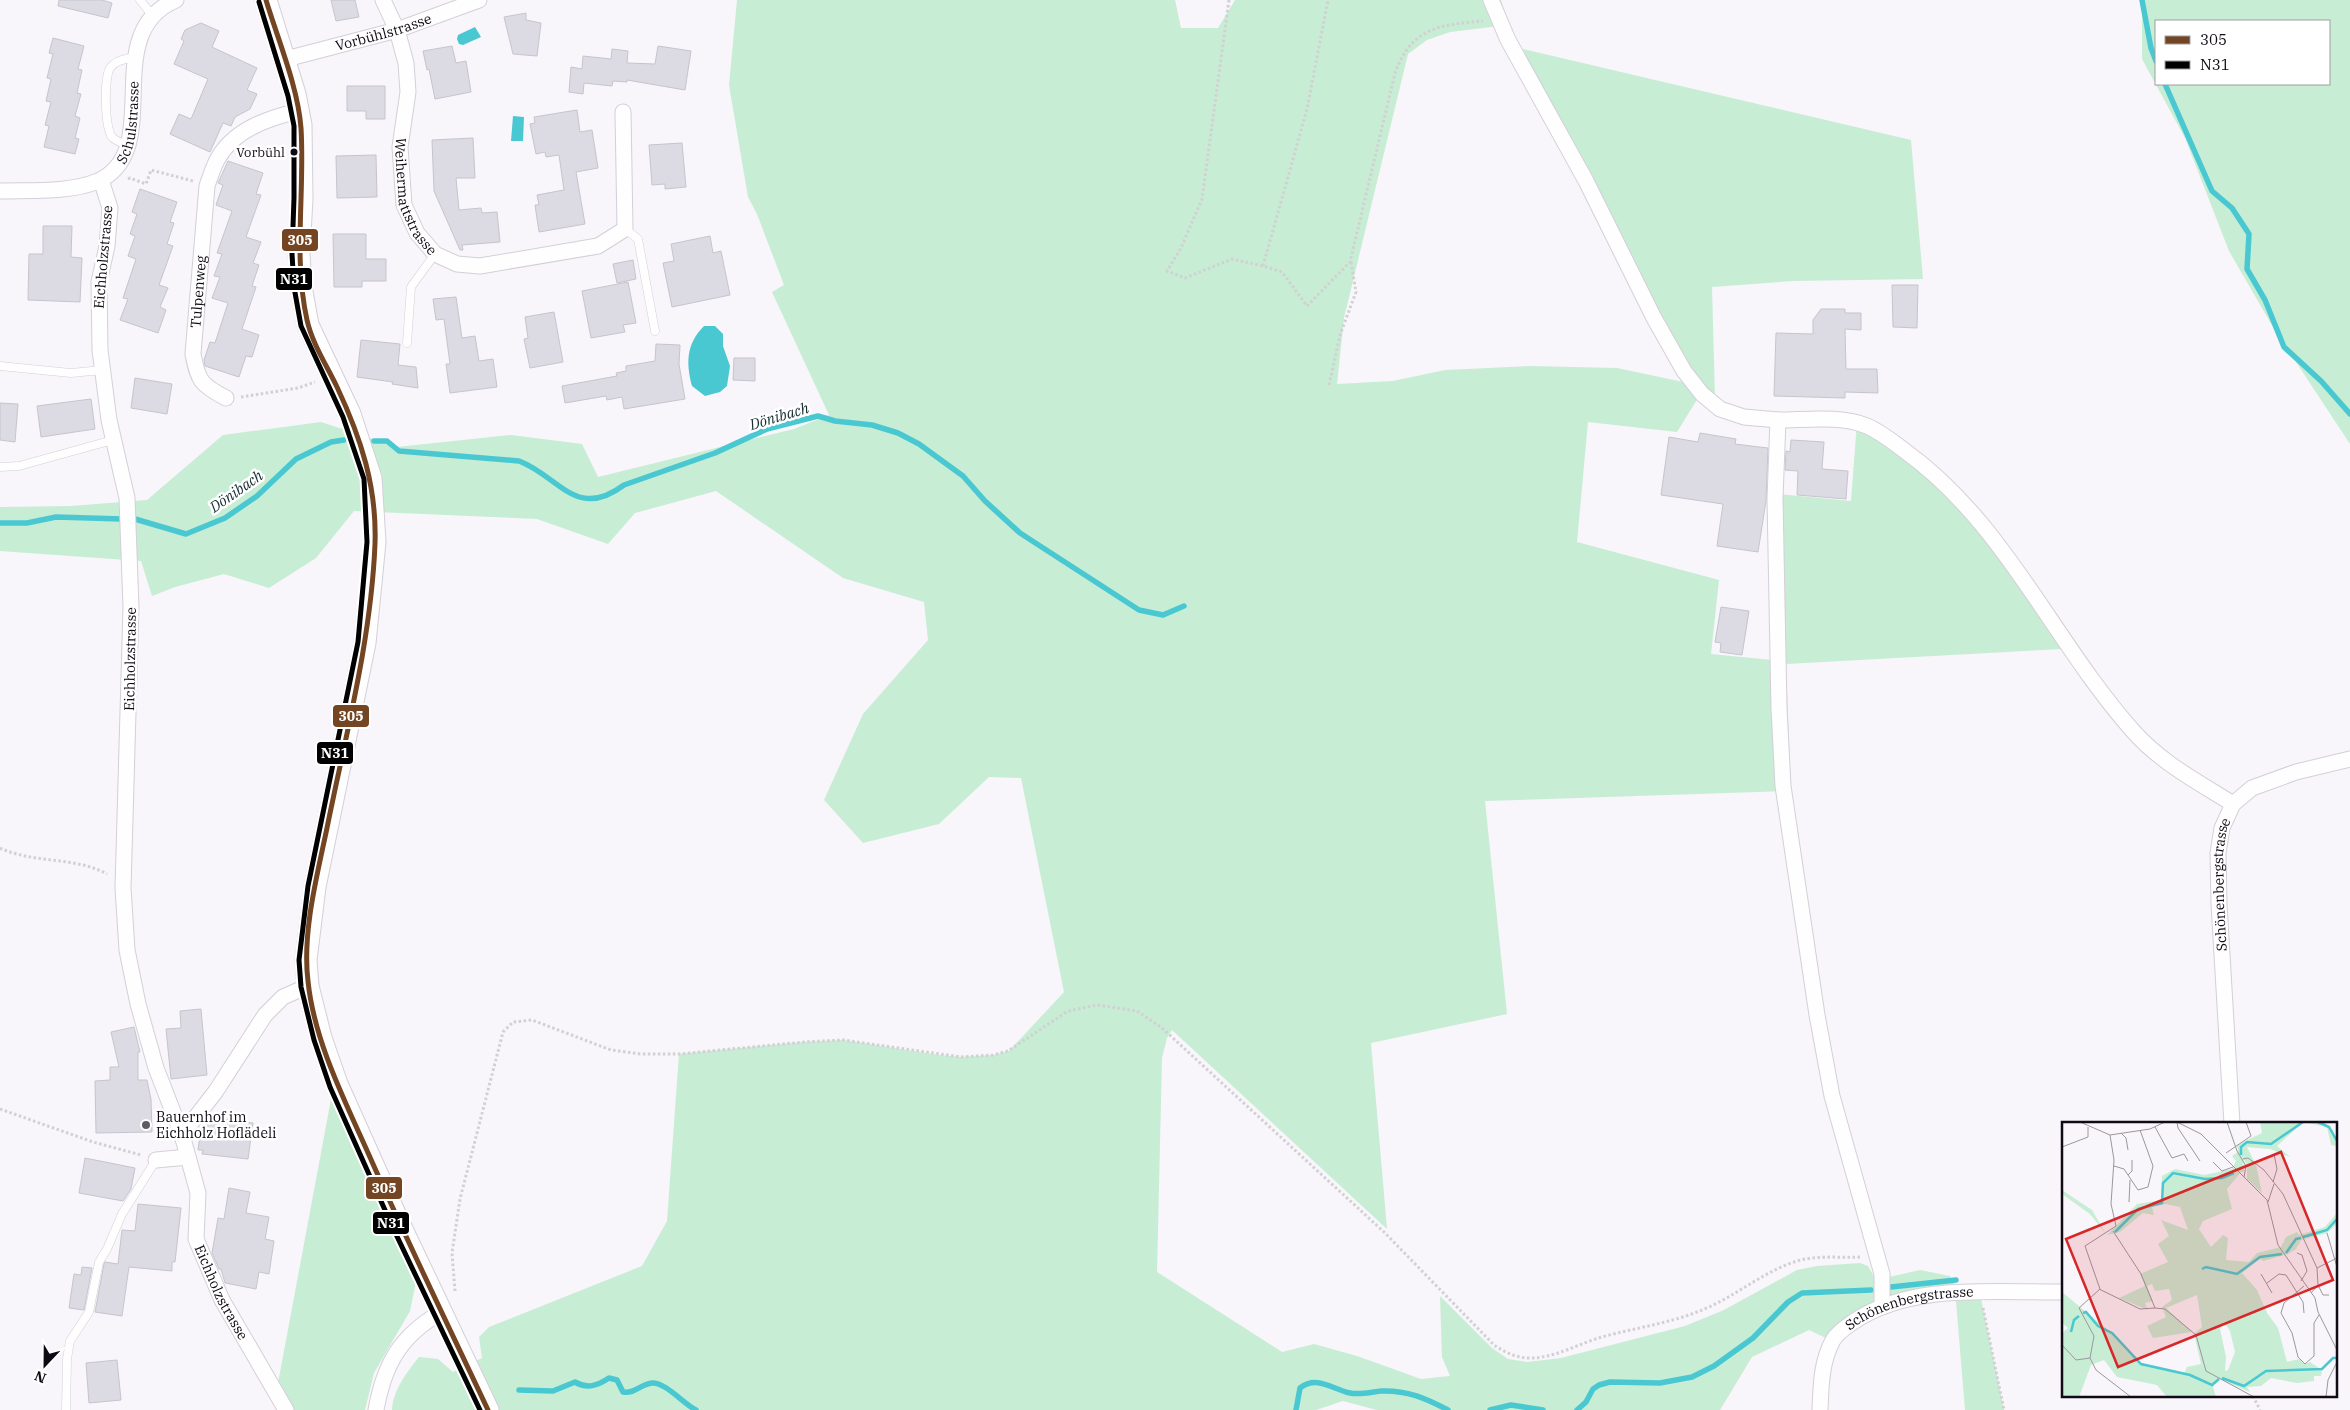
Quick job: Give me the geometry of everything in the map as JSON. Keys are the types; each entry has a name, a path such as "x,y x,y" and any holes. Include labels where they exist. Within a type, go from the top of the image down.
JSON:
{"street":[{"name":"Schulstrasse","path":"0,191 71,188 101,180 117,166 124,158 131,130 135,58 138,42 152,15 163,6 176,0"},
{"path":"266,0 286,59 299,111 303,164 299,254 301,286 308,325 350,414 371,478 375,542 365,643 315,887 306,960 308,986 321,1038 337,1084 440,1313 488,1410"},
{"name":"Weihermattstrasse","path":"383,0 397,30 406,63 408,92 400,147 400,174 404,205 416,233 435,254 457,264 480,266 598,246 625,229"},
{"name":"Vorbühlstrasse","path":"286,59 397,30 479,0"},
{"path":"1491,0 1498,20 1586,182 1654,318 1688,376 1702,394 1720,409 1744,417 1855,422 1880,433 1921,462 1972,513 2013,564 2075,655 2134,733 2165,761 2232,804"},
{"name":"Tulpenweg","path":"226,398 207,388 197,373 193,354 207,186 217,160 227,145 246,131 271,118 299,111"},
{"path":"622,112 625,229"},
{"name":"Eichholzstrasse","path":"101,180 110,208 107,246 99,282 98,323 102,370 113,440 127,498 131,607 123,888 127,950 138,1004 156,1068 182,1135 198,1192 196,1239 222,1300 286,1410"},
{"path":"1778,420 1776,508 1779,708 1783,786 1817,1015 1832,1096 1878,1257 1882,1274 1882,1307"},
{"name":"Schönenbergstrasse","path":"2232,1122 2218,861 2222,828 2232,804 2252,788 2264,782 2296,772 2350,759"},
{"path":"182,1135 216,1091 266,1015 282,997 308,986"},
{"path":"156,1160 188,1157"},
{"name":"Schönenbergstrasse","path":"1820,1410 1821,1374 1834,1338 1844,1328 1862,1316 1882,1307 1929,1296 1981,1291 2062,1292"},
{"path":"376,1410 385,1372 396,1353 417,1328 440,1313"}],"lane":[{"path":"140,0 152,15"},
{"path":"127,145 112,138 109,132 106,120 107,92 110,69 117,61 135,58"},
{"path":"625,229 638,239 654,331"},
{"path":"407,343 411,287 435,254"},
{"path":"0,366 70,373 102,370"},
{"path":"0,467 18,466 113,440"},
{"path":"66,1410 67,1359 70,1341 89,1312 99,1262 107,1249 122,1214 156,1160"}],"path":[{"path":"1229,0 1207,175 1202,199 1185,241 1167,271 1185,278 1232,259 1263,266 1282,272 1307,306 1350,262"},
{"path":"1263,266 1307,109 1328,0"},
{"path":"1328,385 1340,334 1356,292 1350,262 1395,73 1404,53 1412,42 1431,29 1458,23 1498,20"},
{"path":"117,166 127,180 130,178 146,184 151,170 207,186"},
{"path":"226,398 244,398 298,388 332,376"},
{"path":"0,848 16,856 59,860 86,865 106,873 123,888"},
{"path":"456,1296 452,1253 460,1199 503,1032 513,1022 532,1020 611,1050 640,1054 679,1054 843,1040 961,1057 993,1055 1008,1051 1068,1011 1098,1005 1137,1011 1162,1028 1384,1232 1494,1345 1509,1354 1532,1358 1546,1357 1604,1336 1672,1321 1730,1297 1776,1270 1795,1262 1811,1258 1878,1257"},
{"path":"0,1109 93,1142 156,1160"},
{"path":"1981,1291 2004,1410"},
{"path":"2253,1398 2260,1410"}],"green space":[{"path":"737,0 1175,0 1181,28 1218,28 1235,0 1501,0 1508,25 1450,32 1427,40 1408,54 1344,318 1337,384 1393,381 1445,370 1529,366 1617,368 1683,382 1668,359 1523,49 1911,140 1923,279 1793,281 1712,287 1715,399 1698,398 1677,432 1588,422 1577,542 1719,580 1711,654 1772,660 1769,493 1851,501 1857,422 1881,431 2006,545 2080,648 1786,664 1791,791 1485,801 1507,1014 1371,1043 1387,1229 1172,1030 1167,1038 1162,1058 1157,1272 1282,1352 1314,1344 1357,1356 1421,1379 1450,1376 1442,1357 1440,1296 1492,1348 1508,1359 1527,1362 1561,1358 1685,1326 1724,1310 1797,1270 1817,1266 1860,1263 1868,1266 1876,1280 1920,1270 1950,1276 1957,1288 1920,1294 1826,1338 1809,1330 1752,1357 1720,1410 1377,1410 1343,1401 1316,1410 392,1410 398,1388 419,1357 438,1359 453,1372 482,1358 479,1337 489,1327 642,1266 667,1221 679,1054 843,1040 961,1057 993,1055 1009,1051 1064,992 1021,778 989,777 939,824 863,843 824,800 863,714 928,640 924,602 843,578 716,491 635,513 608,544 537,519 354,511 316,558 269,588 224,574 175,587 152,596 141,561 0,551 0,507 71,506 147,500 223,435 321,422 397,447 511,435 582,444 598,477 794,429 829,415 772,292 784,285 757,214 748,197 729,85"},
{"path":"2140,0 2350,0 2350,444 2273,327 2229,251 2185,138 2156,85 2330,85 2330,20 2155,20 2155,83 2142,59 2142,6"},
{"path":"332,1094 416,1282 410,1311 374,1373 365,1410 281,1410 278,1383"},
{"path":"1981,1299 2004,1410 1965,1410 1956,1301"}],"water":[{"path":"475,27 481,37 463,45 459,44 458,35"},
{"path":"513,116 524,117 523,141 511,141"},
{"path":"704,326 715,326 723,334 723,346 730,366 727,386 720,392 705,396 692,386 688,362 694,340"}],"building":[{"path":"59,0 102,0 112,3 108,18 58,6"},
{"path":"331,0 355,0 359,17 336,21"},
{"path":"526,13 526,20 541,23 537,56 513,54 504,17"},
{"path":"201,23 219,31 212,47 257,68 247,90 257,94 250,109 235,117 231,126 223,123 210,152 170,134 179,114 191,119 208,79 174,64 184,41 181,39 185,30"},
{"path":"53,38 84,46 78,69 82,70 77,93 81,94 75,116 80,118 75,138 79,139 75,154 44,147 49,126 45,125 51,102 46,101 51,79 47,78 53,54 49,53"},
{"path":"452,46 456,63 466,61 471,92 435,99 423,51"},
{"path":"658,46 691,51 685,90 627,80 627,82 613,81 612,86 584,83 583,94 569,92 571,67 582,69 583,56 611,59 612,49 628,51 627,63 655,64"},
{"path":"347,86 385,86 385,119 366,119 366,111 347,111"},
{"path":"577,110 580,132 592,130 598,168 576,172 585,224 539,232 535,205 539,205 537,195 564,190 559,155 546,157 545,152 536,154 530,124 535,123 534,117"},
{"path":"473,138 475,178 456,178 459,210 481,208 482,213 497,212 500,242 462,245 463,250 460,250 434,191 432,140"},
{"path":"682,143 686,187 665,189 665,184 652,185 649,145"},
{"path":"376,155 377,197 337,198 336,156"},
{"path":"228,161 263,173 256,194 261,195 246,237 261,242 253,263 259,265 252,286 256,287 242,329 259,335 252,357 246,356 239,377 205,366 204,360 210,342 215,343 228,303 212,298 220,277 214,276 222,254 217,253 232,211 216,205 223,185 218,183"},
{"path":"140,189 177,202 170,222 174,223 167,244 173,246 159,285 168,288 160,307 166,310 158,333 120,320 128,299 123,298 136,259 128,256 135,236 130,234 137,214 132,212"},
{"path":"43,226 72,226 71,257 82,258 80,302 28,300 29,254 43,254"},
{"path":"333,234 366,234 366,259 386,259 386,281 362,281 362,287 334,287"},
{"path":"710,236 713,253 721,251 730,295 672,307 663,263 674,261 671,244"},
{"path":"633,260 636,279 617,283 613,264"},
{"path":"628,282 636,323 623,325 625,332 591,338 582,291"},
{"path":"1892,285 1918,285 1917,328 1893,327"},
{"path":"456,297 462,338 475,336 479,361 493,359 497,387 450,393 446,364 450,364 444,319 436,320 433,299"},
{"path":"1821,309 1845,309 1845,313 1861,313 1861,330 1845,329 1846,369 1877,369 1878,393 1845,392 1845,398 1774,396 1776,333 1813,334 1813,320"},
{"path":"554,312 563,362 530,368 524,339 528,338 525,317"},
{"path":"361,340 400,344 398,365 416,367 418,388 357,377"},
{"path":"656,344 680,345 679,364 685,399 624,409 622,397 607,400 606,396 565,403 562,386 617,376 616,373 626,371 626,366 655,361"},
{"path":"734,358 755,358 755,381 733,380"},
{"path":"135,378 172,384 167,414 131,408"},
{"path":"91,399 95,429 41,437 37,406"},
{"path":"0,403 18,404 15,442 0,440"},
{"path":"1700,433 1736,439 1735,444 1768,448 1766,501 1758,552 1717,546 1723,504 1661,495 1669,437 1698,442"},
{"path":"1791,440 1824,442 1822,469 1848,471 1846,499 1797,495 1798,471 1785,470 1786,451 1790,452"},
{"path":"1721,607 1749,611 1742,655 1720,652 1721,643 1715,642"},
{"path":"201,1009 207,1075 171,1079 166,1029 181,1028 180,1011"},
{"path":"134,1027 140,1052 138,1052 138,1080 147,1080 151,1099 152,1132 96,1133 95,1081 110,1080 110,1067 119,1067 111,1032"},
{"path":"208,1117 253,1123 248,1159 202,1154 203,1150 198,1150 200,1135 204,1135"},
{"path":"85,1158 135,1168 131,1189 123,1201 79,1193"},
{"path":"229,1188 250,1192 246,1213 269,1217 265,1239 274,1241 269,1274 259,1272 256,1289 225,1283 221,1269 219,1269 212,1253 218,1218 224,1219"},
{"path":"138,1204 181,1208 175,1262 172,1262 172,1271 129,1267 122,1316 95,1312 104,1264 105,1262 118,1264 122,1230 135,1231"},
{"path":"82,1267 92,1268 84,1310 69,1308 74,1274 81,1275"},
{"path":"117,1360 121,1400 89,1403 86,1363"}],"waterway":[{"path":"2142,0 2151,48 2155,58"},
{"path":"2165,85 2212,191 2232,208 2249,234 2247,269 2265,300 2284,347 2321,381 2350,414"},
{"name":"Dönibach","path":"374,441 387,441 399,451 519,461 533,468 568,492 580,497 593,499 607,495 624,485 715,453 767,429 818,416 835,421 872,425 898,433 919,444 963,476 985,501 1020,533 1139,610 1163,615 1184,606"},
{"name":"Dönibach","path":"135,519 186,534 225,518 257,496 296,459 331,442 344,440"},
{"name":"Dönibach","path":"0,523 27,523 56,517 122,519"},
{"path":"1891,1287 1956,1280"},
{"path":"1577,1410 1586,1402 1593,1389 1599,1385 1610,1382 1660,1383 1692,1377 1714,1366 1753,1338 1788,1302 1802,1293 1871,1290"},
{"path":"519,1390 553,1391 575,1382 592,1386 609,1378 617,1380 623,1392 631,1392 652,1383 663,1386 696,1410"},
{"path":"1296,1410 1300,1388 1312,1383 1325,1384 1354,1394 1381,1391 1408,1393 1424,1398 1448,1410"},
{"path":"1490,1410 1511,1405 1543,1410"}],"transit line":[{"name":"305","path":"266,0 292,80 299,112 302,152 300,248 303,296 307,320 312,337 346,406 360,444 370,483 375,523 373,580 363,651 315,885 309,924 307,963 311,1003 324,1048 341,1092 398,1219 488,1410"},
{"name":"N31","path":"259,2 288,96 294,126 292,254 294,287 301,326 343,417 364,479 367,542 358,642 308,886 299,960 301,987 314,1040 330,1087 393,1228 480,1410"}],"place":[{"name":"Vorbühl","path":"294,152"},
{"name":"Bauernhof im Eichholz Hoflädeli","path":"146,1125"}]}
